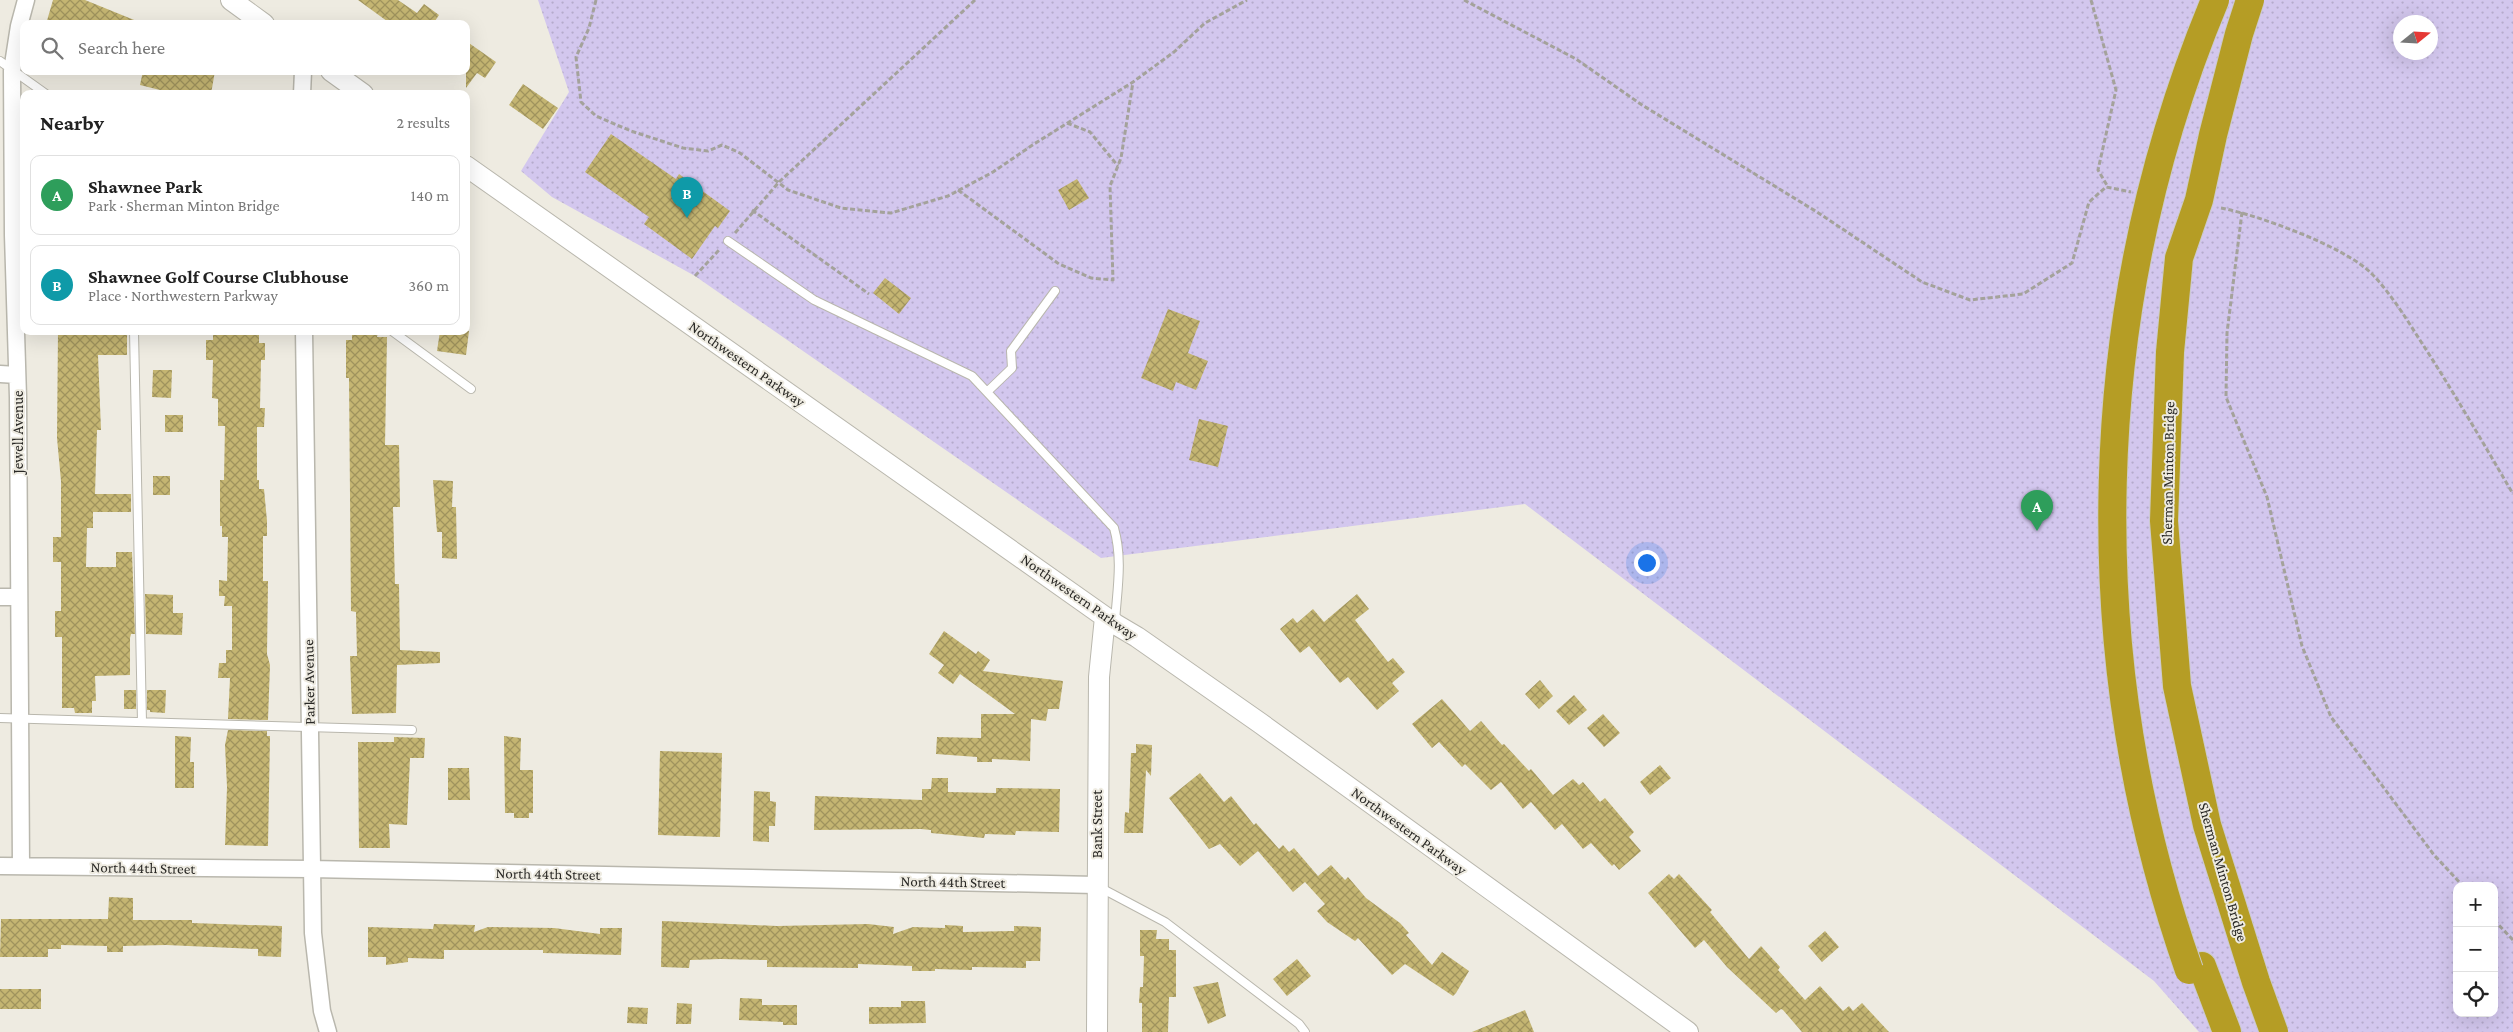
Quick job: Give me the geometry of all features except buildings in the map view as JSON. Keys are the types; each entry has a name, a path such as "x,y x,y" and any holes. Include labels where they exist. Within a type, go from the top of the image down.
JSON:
{"highway":[{"path":"2215,0 2178,98 2137,253 2128,302 2120,370 2111,520 2116,644 2132,758 2144,816 2170,917 2227,1032"},
{"path":"2212,1032 2185,918 2155,811 2129,659 2122,573 2124,456 2133,345 2146,263 2162,191 2181,128 2227,0"},
{"name":"Sherman Minton Bridge","path":"2250,0 2239,34 2213,135 2200,200 2179,258 2170,352 2164,521 2177,686 2203,806 2250,964 2274,1032"}],"street":[{"name":"Jewell Avenue","path":"21,866 17,375 6,173 6,66 26,0"},
{"path":"231,0 258,20"},
{"path":"302,90 303,75"},
{"path":"337,75 357,90"},
{"name":"Northwestern Parkway","path":"470,169 1110,621 1138,637 1260,723 1688,1032"},
{"name":"Parker Avenue","path":"304,335 313,933 322,1011 328,1032"},
{"path":"0,374 17,375"},
{"path":"0,596 18,596"},
{"name":"Bank Street","path":"1097,1032 1096,886 1099,677 1110,621"},
{"name":"North 44th Street","path":"0,866 311,869 1096,886"}],"lane":[{"path":"6,66 40,90"},
{"path":"728,241 814,300 972,376 1114,528 1119,546 1120,561 1110,621"},
{"path":"987,392 1012,368 1011,351 1055,291"},
{"path":"134,335 142,722"},
{"path":"397,335 471,389"},
{"path":"0,718 412,730"},
{"path":"1096,886 1165,922 1299,1024 1305,1032"}],"path":[{"path":"596,0 589,28 576,57 581,102 596,116 631,131 683,148 708,151 722,144 740,152 788,190 841,208 892,213 958,190 993,172 1066,123 1133,82 1174,52 1205,23 1247,0"},
{"path":"695,276 779,182 974,0"},
{"path":"1464,0 1576,59 1642,105 1817,212 1922,282 1970,300 2023,294 2072,263 2089,202 2106,187"},
{"path":"2091,0 2116,90 2098,170 2106,187"},
{"path":"958,190 1059,264 1091,278 1113,280 1110,186 1118,166 1133,82"},
{"path":"1066,123 1090,132 1118,166"},
{"path":"2106,187 2135,192"},
{"path":"2214,207 2243,212 2335,249 2371,273 2398,306 2470,418 2513,494"},
{"path":"752,210 869,294"},
{"path":"2243,212 2227,333 2226,397 2268,497 2302,646 2331,717 2434,855 2459,882"},
{"path":"2498,924 2513,940"}],"shaded area":[{"path":"538,0 2513,0 2513,1032 2199,1032 2154,981 1525,504 1101,558 695,276 552,197 521,171 569,92"}],"place":[{"name":"Shawnee Golf Course Clubhouse","path":"687,218"},
{"name":"Shawnee Park","path":"2037,531"}]}
